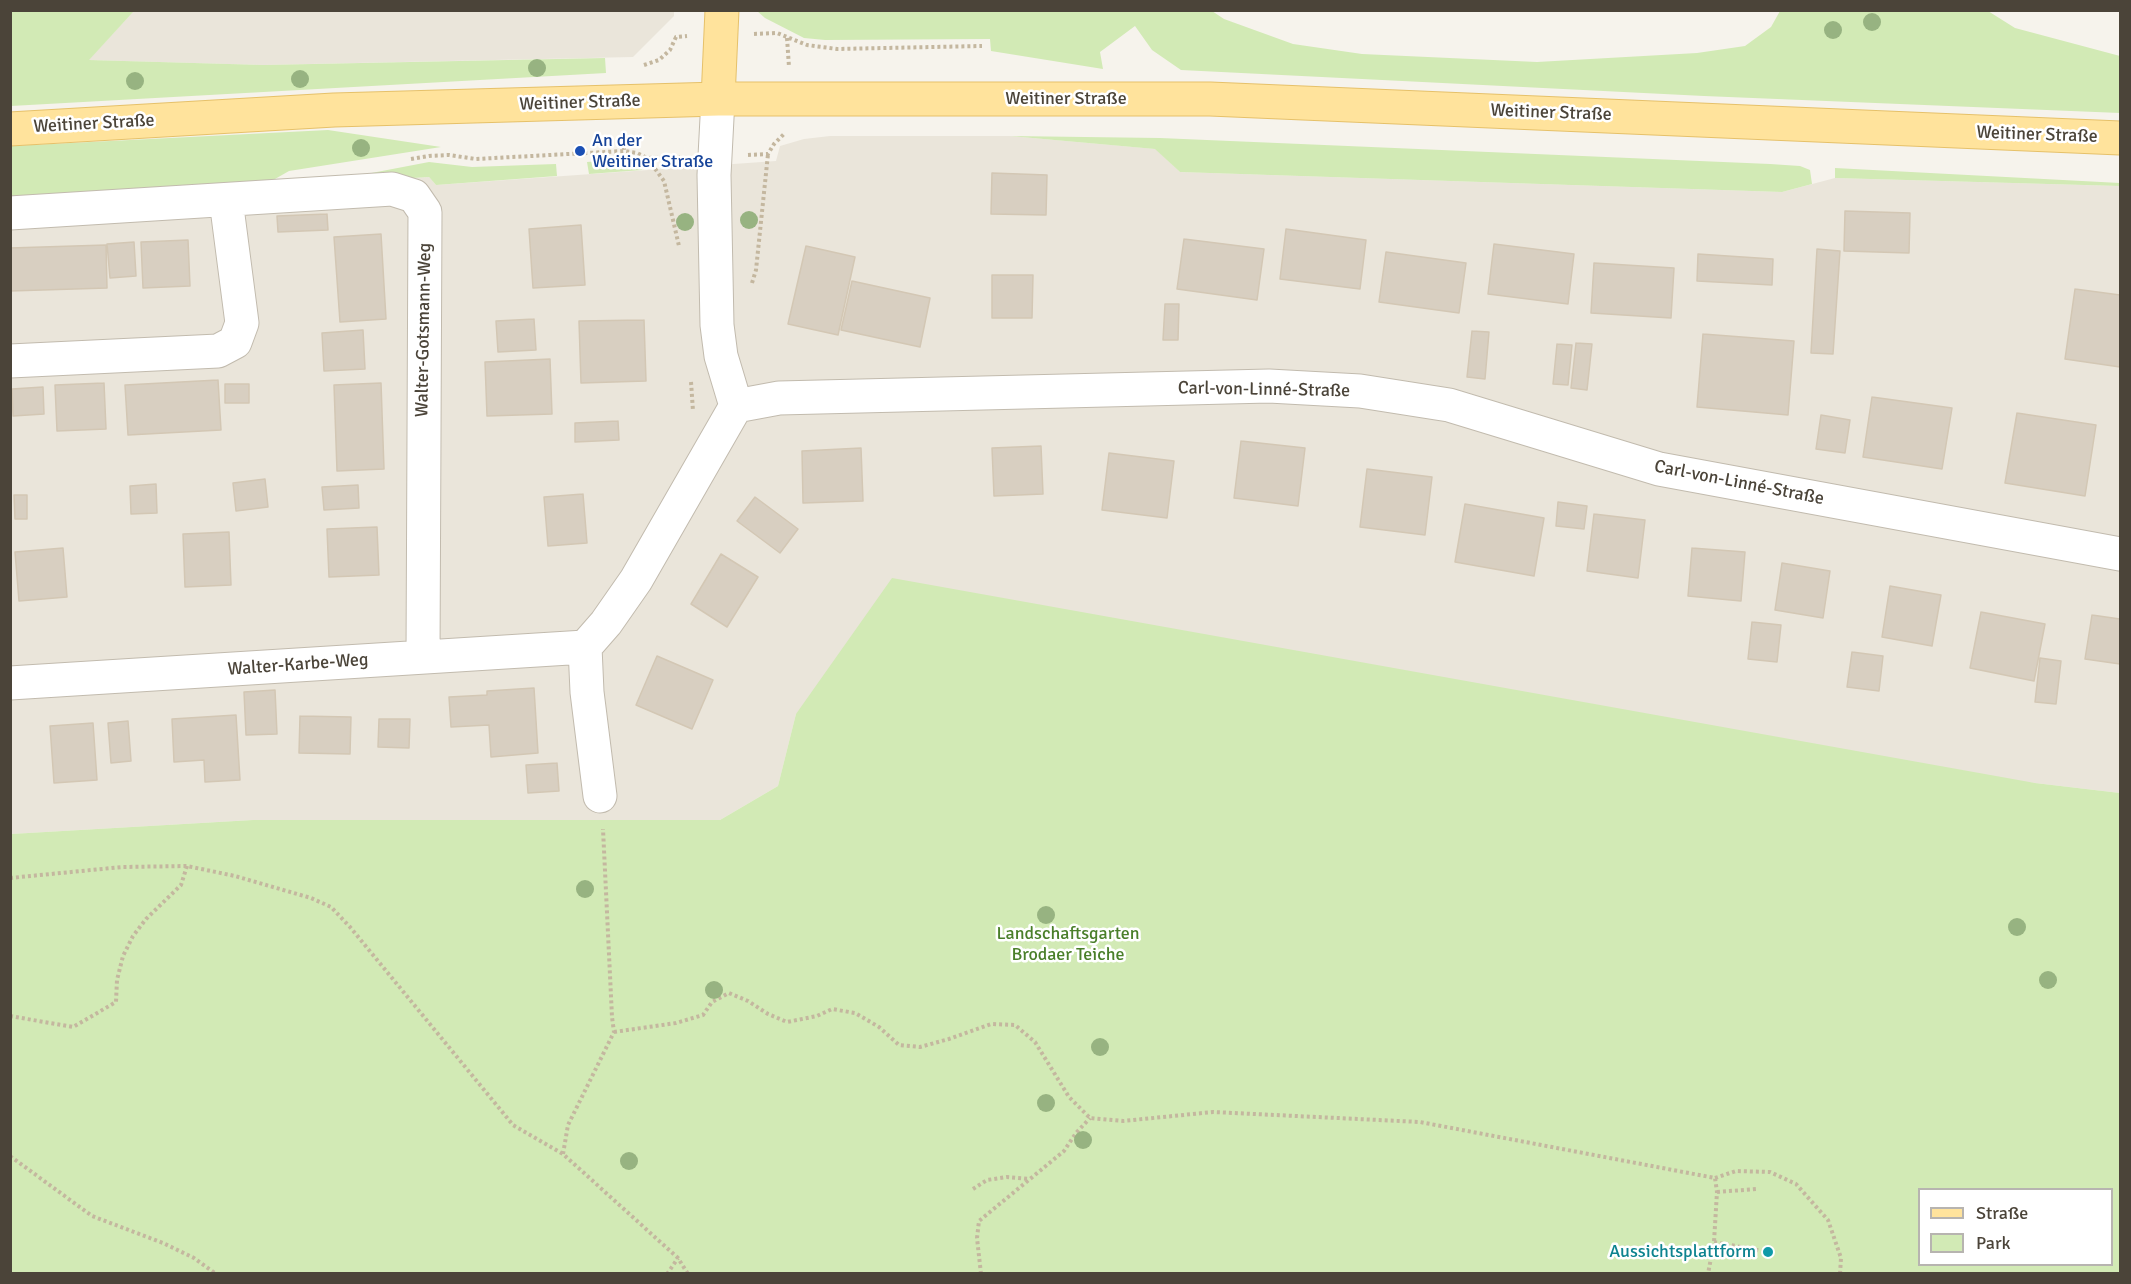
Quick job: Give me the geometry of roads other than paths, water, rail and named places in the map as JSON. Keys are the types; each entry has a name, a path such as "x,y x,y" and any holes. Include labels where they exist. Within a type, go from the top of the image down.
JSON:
{"main road":[{"path":"718,99 722,10"},
{"name":"Weitiner Straße","path":"10,129 334,110 718,99 1210,99 2121,138"}],"street":[{"path":"600,796 587,692 585,647 606,623 636,580 736,406 721,356 717,325 715,156 718,99"},
{"name":"Walter-Gotsmann-Weg","path":"10,213 392,189 414,196 425,212 421,597 423,656"},
{"path":"10,361 218,351 235,342 242,323 226,200"},
{"name":"Carl-von-Linné-Straße","path":"736,406 779,398 1269,386 1360,391 1449,405 1659,469 2121,554"},
{"name":"Walter-Karbe-Weg","path":"10,683 585,647"}],"place":[{"name":"An der Weitiner Straße","path":"580,151"},
{"name":"Aussichtsplattform","path":"1768,1252"}],"park label":[{"name":"Landschaftsgarten Brodaer Teiche","path":"1068,944"}]}
